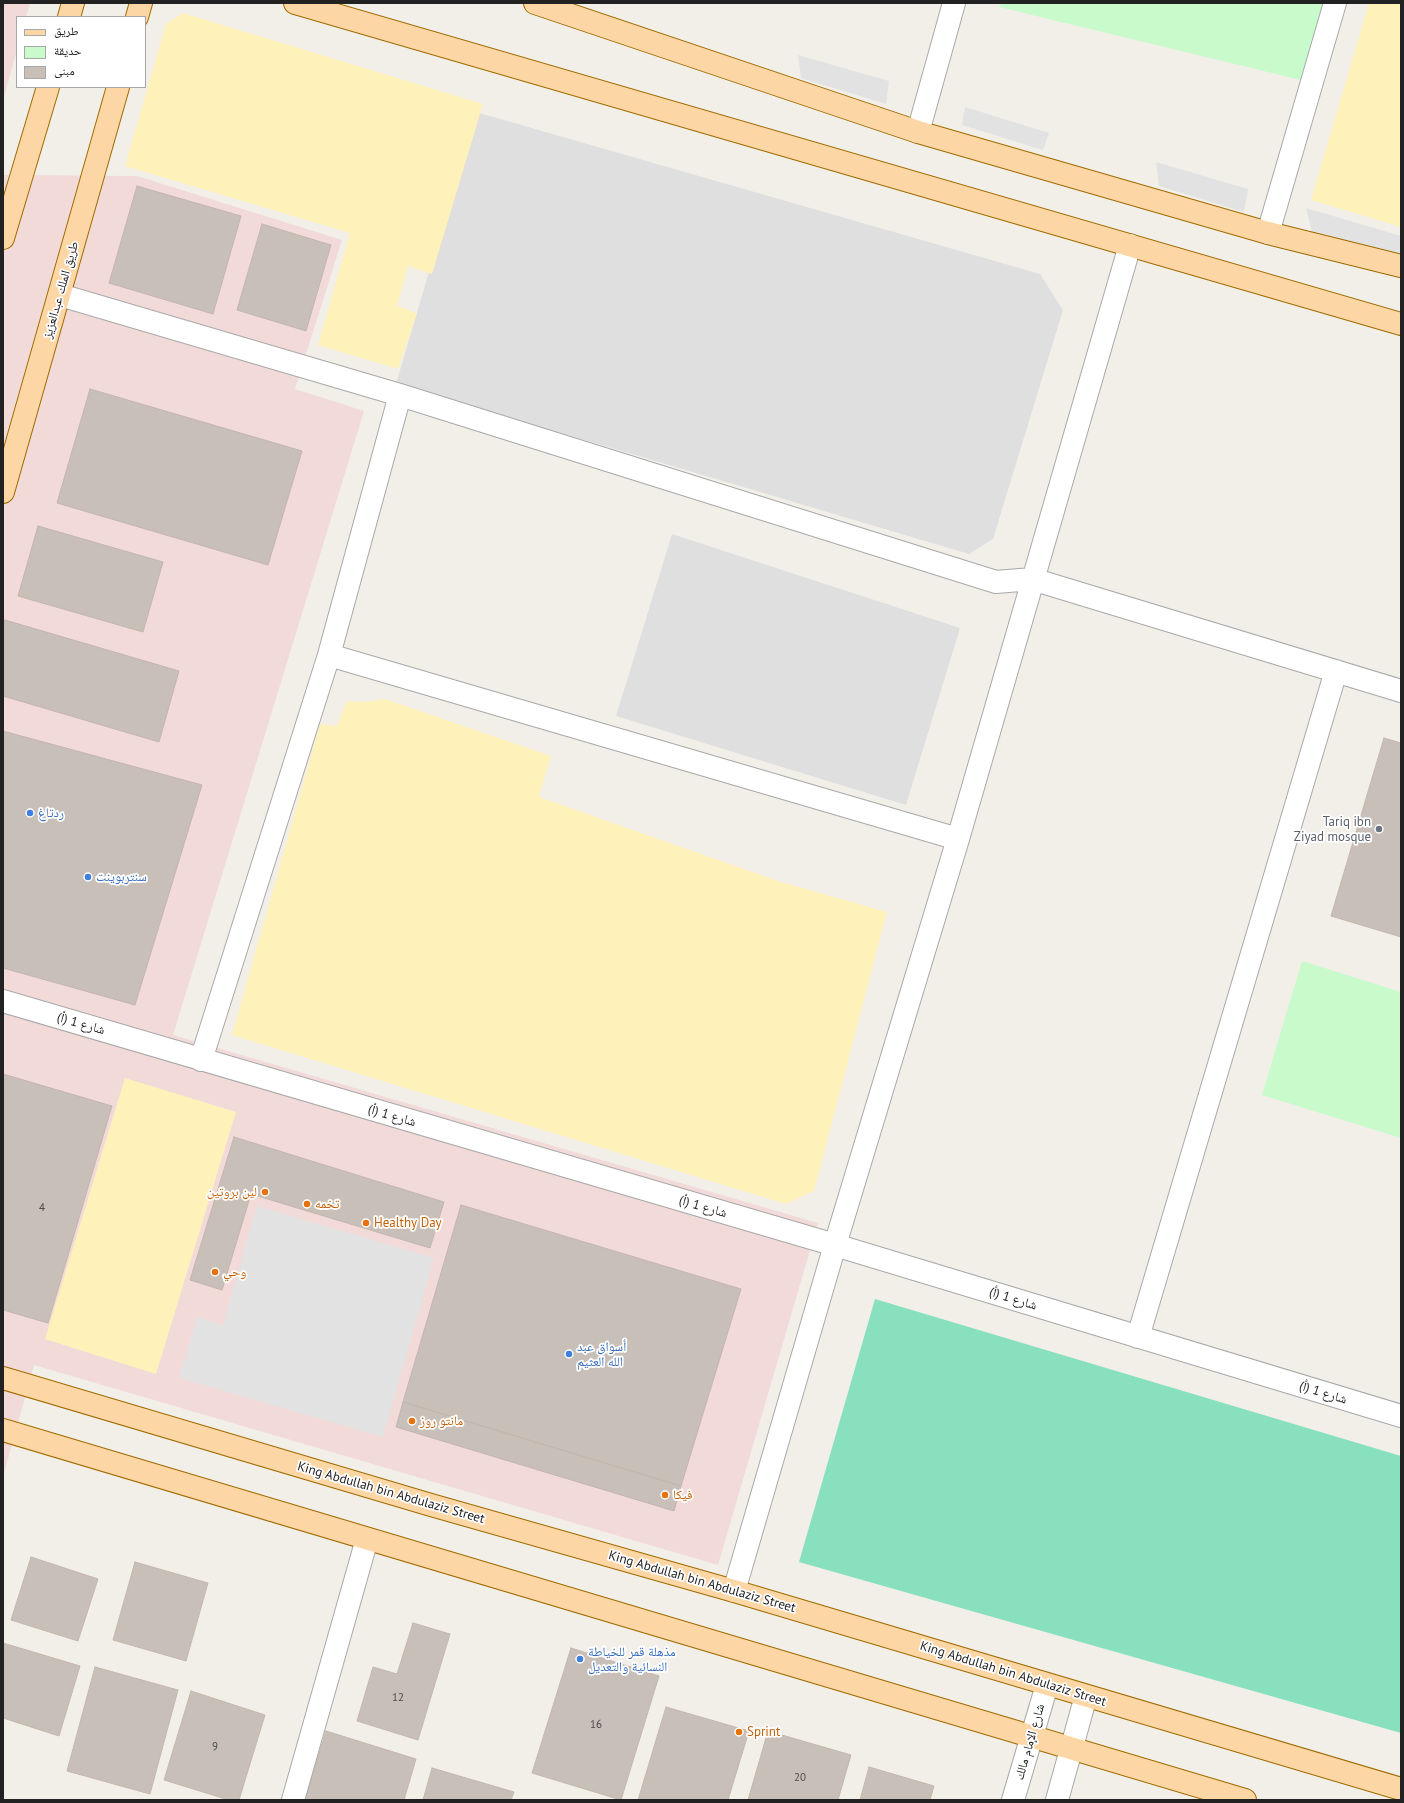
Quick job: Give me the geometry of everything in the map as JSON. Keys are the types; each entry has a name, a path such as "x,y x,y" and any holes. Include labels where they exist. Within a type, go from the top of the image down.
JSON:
{"main road":[{"path":"69,16 73,3"},
{"path":"137,16 141,3"},
{"path":"295,3 1401,324"},
{"path":"537,3 918,132 1268,233 1401,266"},
{"path":"3,238 48,88"},
{"name":"طريق الملك عبدالعزيز","path":"3,492 118,88"},
{"name":"King Abdullah bin Abdulaziz Street","path":"3,1378 431,1505 734,1591 1401,1790"},
{"path":"3,1430 1245,1800"}],"street":[{"path":"918,132 954,3"},
{"path":"1268,233 1335,3"},
{"path":"734,1591 835,1245 958,838 1130,245"},
{"path":"60,295 400,395 996,582 1032,579 1336,670 1401,691"},
{"path":"202,1060 329,655 400,395"},
{"path":"329,655 958,838"},
{"path":"1138,1337 1336,670"},
{"name":"شارع 1 (أ)","path":"3,1001 835,1245 1401,1416"},
{"path":"293,1800 367,1539"},
{"name":"شارع الإمام مالك","path":"1013,1800 1047,1685"},
{"path":"1057,1800 1086,1696"}],"shaded area":[{"path":"3,3 30,3 26,16 16,16 16,54 3,101"},
{"path":"798,55 889,81 886,104 801,78"},
{"path":"965,107 1049,133 1043,150 962,125"},
{"path":"476,112 1040,274 1063,310 993,539 969,554 396,384"},
{"path":"1156,162 1248,189 1244,212 1159,186"},
{"path":"3,175 137,176 342,240 295,389 364,411 173,1035 818,1223 718,1565 34,1365 3,1477"},
{"path":"1306,208 1401,236 1401,258 1312,232"},
{"path":"672,534 960,628 906,805 616,716"},
{"path":"257,1206 434,1258 383,1437 179,1378 197,1317 223,1325"}],"sand":[{"path":"1369,3 1401,3 1401,227 1311,200"},
{"path":"183,13 483,104 432,274 408,266 397,306 417,313 398,369 318,345 350,233 125,166 166,24"},
{"path":"385,699 551,756 539,797 781,882 887,912 814,1191 786,1204 232,1035 320,724 337,726 347,701 367,702"},
{"path":"125,1078 236,1112 156,1374 45,1339"}],"green space":[{"path":"1001,3 1323,3 1301,80 999,7"},
{"path":"1302,961 1401,992 1401,1138 1262,1095"},
{"path":"875,1299 1401,1456 1401,1733 799,1562"}],"building":[{"path":"137,186 241,216 213,314 109,283"},
{"path":"262,224 331,245 306,331 237,310"},
{"path":"90,389 302,451 268,565 57,503"},
{"path":"38,526 163,562 143,632 18,596"},
{"path":"5,620 179,671 159,742 3,696 3,628"},
{"name":"سنتربوينت","path":"3,731 202,785 135,1005 3,968"},
{"name":"Tariq ibn Ziyad mosque","path":"1384,738 1401,743 1401,937 1331,916"},
{"path":"3,1074 112,1106 48,1323 3,1310"},
{"path":"234,1137 444,1202 430,1248 251,1194 222,1290 190,1280"},
{"name":"أسواق عبد الله العثيم","path":"461,1205 741,1289 681,1486 403,1402"},
{"path":"403,1402 681,1486 674,1511 396,1427"},
{"path":"31,1557 98,1579 78,1641 11,1620"},
{"path":"135,1562 208,1583 186,1661 113,1640"},
{"path":"413,1623 450,1634 418,1740 357,1721 373,1667 397,1674"},
{"path":"3,1643 80,1666 59,1736 3,1718"},
{"path":"571,1648 659,1676 621,1800 532,1773"},
{"path":"95,1667 178,1690 150,1794 67,1771"},
{"path":"191,1691 265,1715 239,1800 229,1800 164,1780"},
{"path":"666,1707 749,1731 728,1800 638,1800"},
{"path":"326,1731 416,1759 404,1800 305,1800"},
{"path":"768,1731 851,1755 838,1800 748,1800"},
{"path":"869,1767 934,1786 930,1800 860,1800"},
{"path":"432,1768 514,1792 511,1800 423,1800"}],"place":[{"name":"ردتاغ","path":"30,813"},
{"name":"Tariq ibn Ziyad mosque","path":"1379,829"},
{"name":"سنتربوينت","path":"88,877"},
{"name":"لين بروتين","path":"265,1192"},
{"name":"تخمه","path":"307,1204"},
{"name":"Healthy Day","path":"366,1223"},
{"name":"وحي","path":"215,1272"},
{"name":"أسواق عبد الله العثيم","path":"569,1354"},
{"name":"مانتو روز","path":"412,1421"},
{"name":"فيكا","path":"665,1495"},
{"name":"مذهلة قمر للخياطة النسائية والتعديل","path":"580,1659"},
{"name":"Sprint","path":"739,1732"}]}
